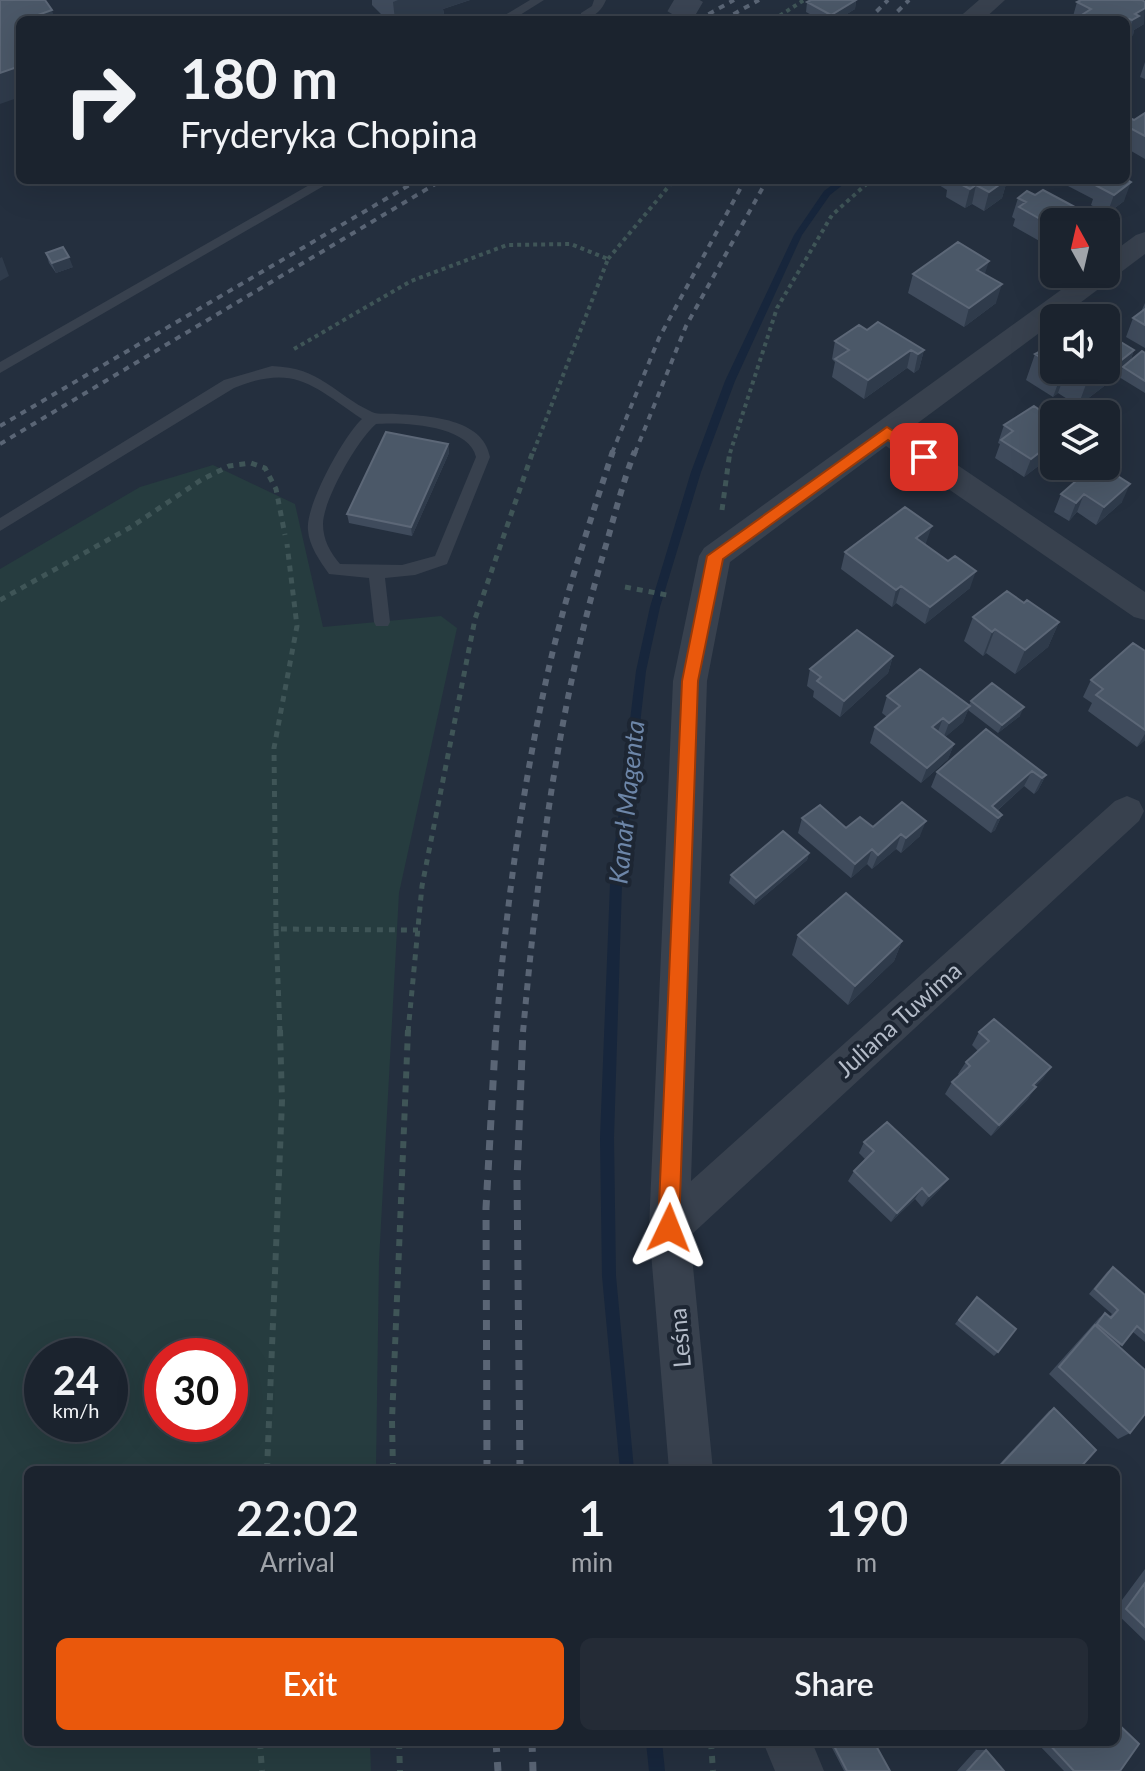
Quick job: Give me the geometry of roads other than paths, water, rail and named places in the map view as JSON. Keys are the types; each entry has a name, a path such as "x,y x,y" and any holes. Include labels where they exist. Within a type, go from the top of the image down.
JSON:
{"street":[{"path":"973,16 993,0"},
{"path":"1120,260 1145,241"},
{"path":"1082,288 887,432 1145,608"},
{"name":"Leśna","path":"691,1466 669,1228 690,681 715,556 887,432"},
{"name":"Juliana Tuwima","path":"669,1228 1127,811"},
{"path":"789,1746 800,1771"}],"lane":[{"path":"510,16 538,0"},
{"path":"585,15 597,8 600,0"},
{"path":"0,368 321,184"},
{"path":"0,525 189,407 255,371 279,370 327,385 372,419"},
{"path":"385,417 447,428 471,436 482,447 483,457 441,560 419,570 376,573 335,570 320,552 313,523 358,431 372,419 385,417"},
{"path":"376,573 382,622"}],"waterway":[{"name":"Kanał Magenta","path":"627,1466 609,1276 607,1138 616,884 641,671 655,607 696,472 730,381 798,235 827,193 839,184"},
{"name":"Kanał Magenta","path":"654,1746 657,1771"}],"tunnel":[{"path":"674,0 701,16"}],"railway":[{"path":"705,16 734,0"},
{"path":"730,16 759,0"},
{"path":"872,16 888,0"},
{"path":"893,16 909,0"},
{"path":"0,426 411,184"},
{"path":"0,444 435,184"},
{"path":"612,453 659,338 743,184"},
{"path":"635,453 686,326 765,184"},
{"path":"496,1032 514,860 535,732 566,600 613,451"},
{"path":"523,1032 543,847 563,725 589,605 635,451"},
{"path":"487,1466 486,1208 496,1030"},
{"path":"520,1466 517,1179 523,1030"},
{"path":"496,1746 498,1771"},
{"path":"532,1746 533,1771"}]}
